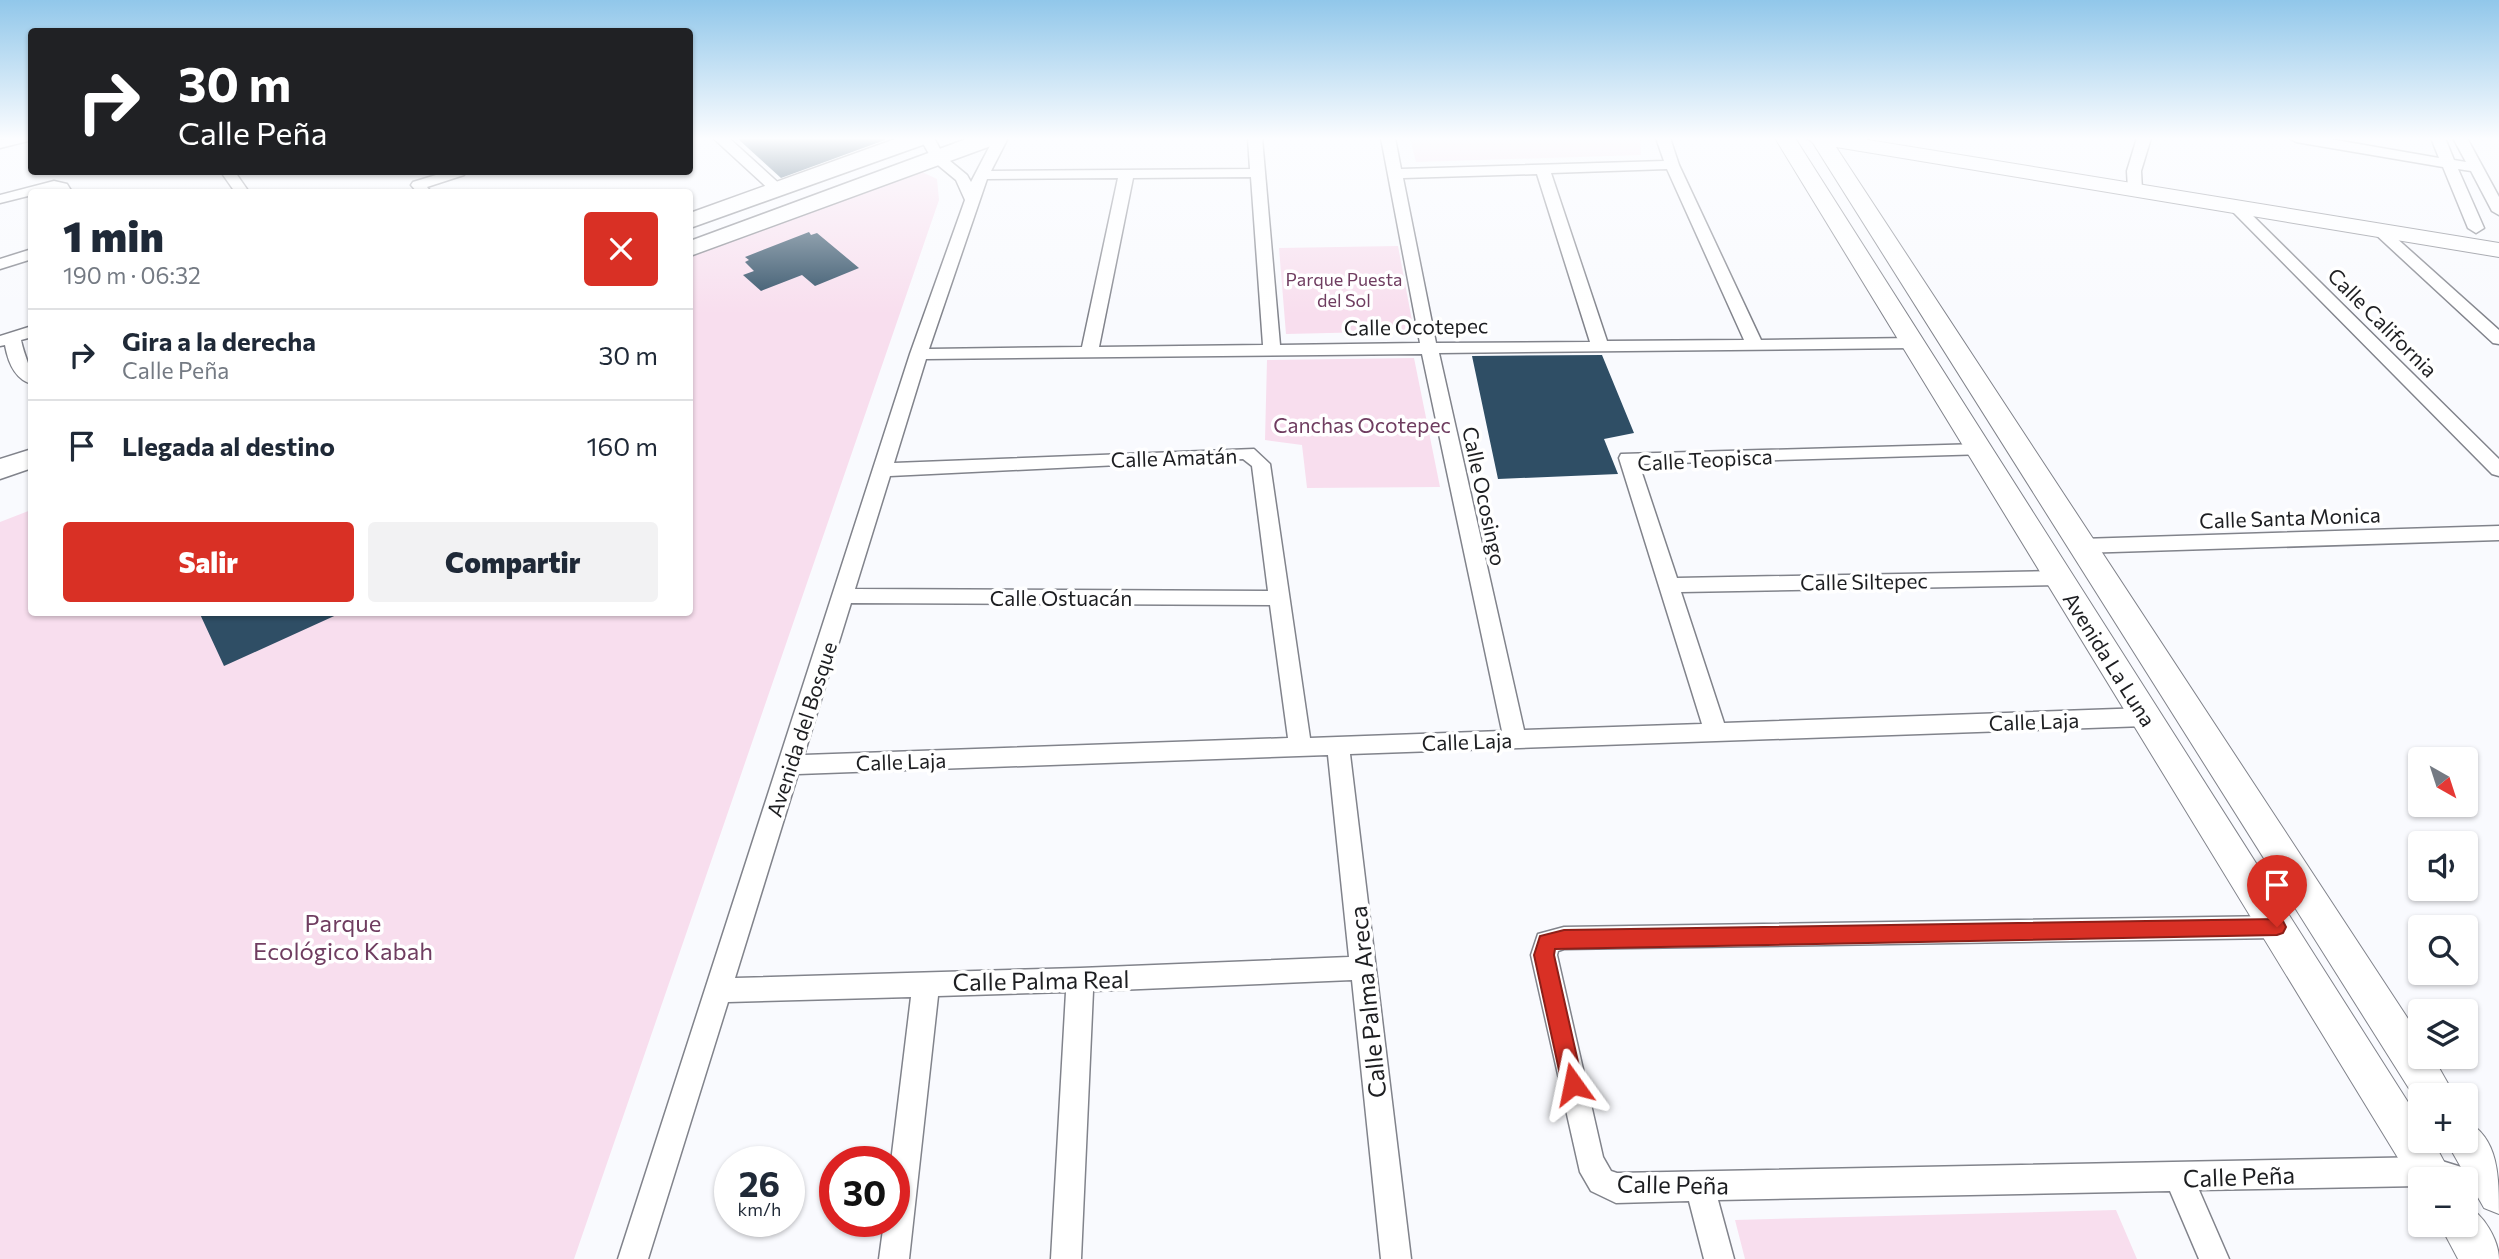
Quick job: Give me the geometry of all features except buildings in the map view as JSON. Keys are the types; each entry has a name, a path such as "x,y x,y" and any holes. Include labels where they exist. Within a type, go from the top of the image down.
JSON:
{"main road":[{"path":"693,221 759,197"},
{"path":"693,248 815,197"},
{"name":"Avenida La Luna","path":"1822,197 2426,1167"},
{"name":"Avenida La Luna","path":"1856,197 2429,1083"},
{"path":"2196,197 2236,207 2499,250"},
{"path":"2249,197 2499,232"},
{"path":"0,469 28,459"},
{"path":"0,494 28,484"},
{"path":"2471,1153 2484,1187"},
{"path":"2468,1237 2482,1259"}],"street":[{"name":"Avenida del Bosque","path":"633,1259 919,354 973,197"},
{"path":"1089,352 1122,197"},
{"path":"1258,197 1272,350"},
{"name":"Calle Ocosingo","path":"1399,197 1429,348 1515,739"},
{"path":"1552,197 1600,347"},
{"path":"1687,197 1755,345"},
{"path":"2462,197 2476,228"},
{"name":"Calle California","path":"2236,207 2499,470"},
{"path":"2379,230 2499,339"},
{"path":"0,264 28,255"},
{"path":"28,332 6,339 24,374 28,376"},
{"name":"Calle Ocotepec","path":"919,354 1913,343"},
{"name":"Calle Teopisca","path":"1716,732 1628,458 1980,450"},
{"name":"Calle Amatán","path":"882,470 1247,453 1261,464 1300,747"},
{"name":"Calle Santa Monica","path":"2081,546 2499,533"},
{"name":"Calle Siltepec","path":"1670,585 2059,578"},
{"name":"Calle Ostuacán","path":"843,596 1279,598"},
{"name":"Calle Laja","path":"789,765 2146,717"},
{"name":"Calle Palma Areca","path":"1338,746 1396,1259"},
{"name":"Calle Peña","path":"2277,927 1578,938 1547,942 1544,955 1590,1162 1601,1181 1616,1188 2408,1175"},
{"name":"Calle Palma Real","path":"718,990 1080,981 1364,968"},
{"path":"1066,1259 1080,981"},
{"path":"894,1259 926,983"},
{"path":"2179,1177 2214,1259"},
{"path":"1700,1186 1720,1259"}],"green space":[{"name":"Parque Ecológico Kabah","path":"845,197 939,197 574,1259 0,1259 0,522 28,511 28,616 693,616 693,255"},
{"name":"Parque Puesta del Sol","path":"1398,246 1414,331 1286,334 1279,248"},
{"name":"Canchas Ocotepec","path":"1414,358 1440,487 1307,488 1302,445 1265,440 1267,360"},
{"path":"2116,1210 2137,1259 1745,1259 1735,1220"}],"route":[{"path":"1573,1084 1544,955 1547,942 1564,938 2277,927"}]}
